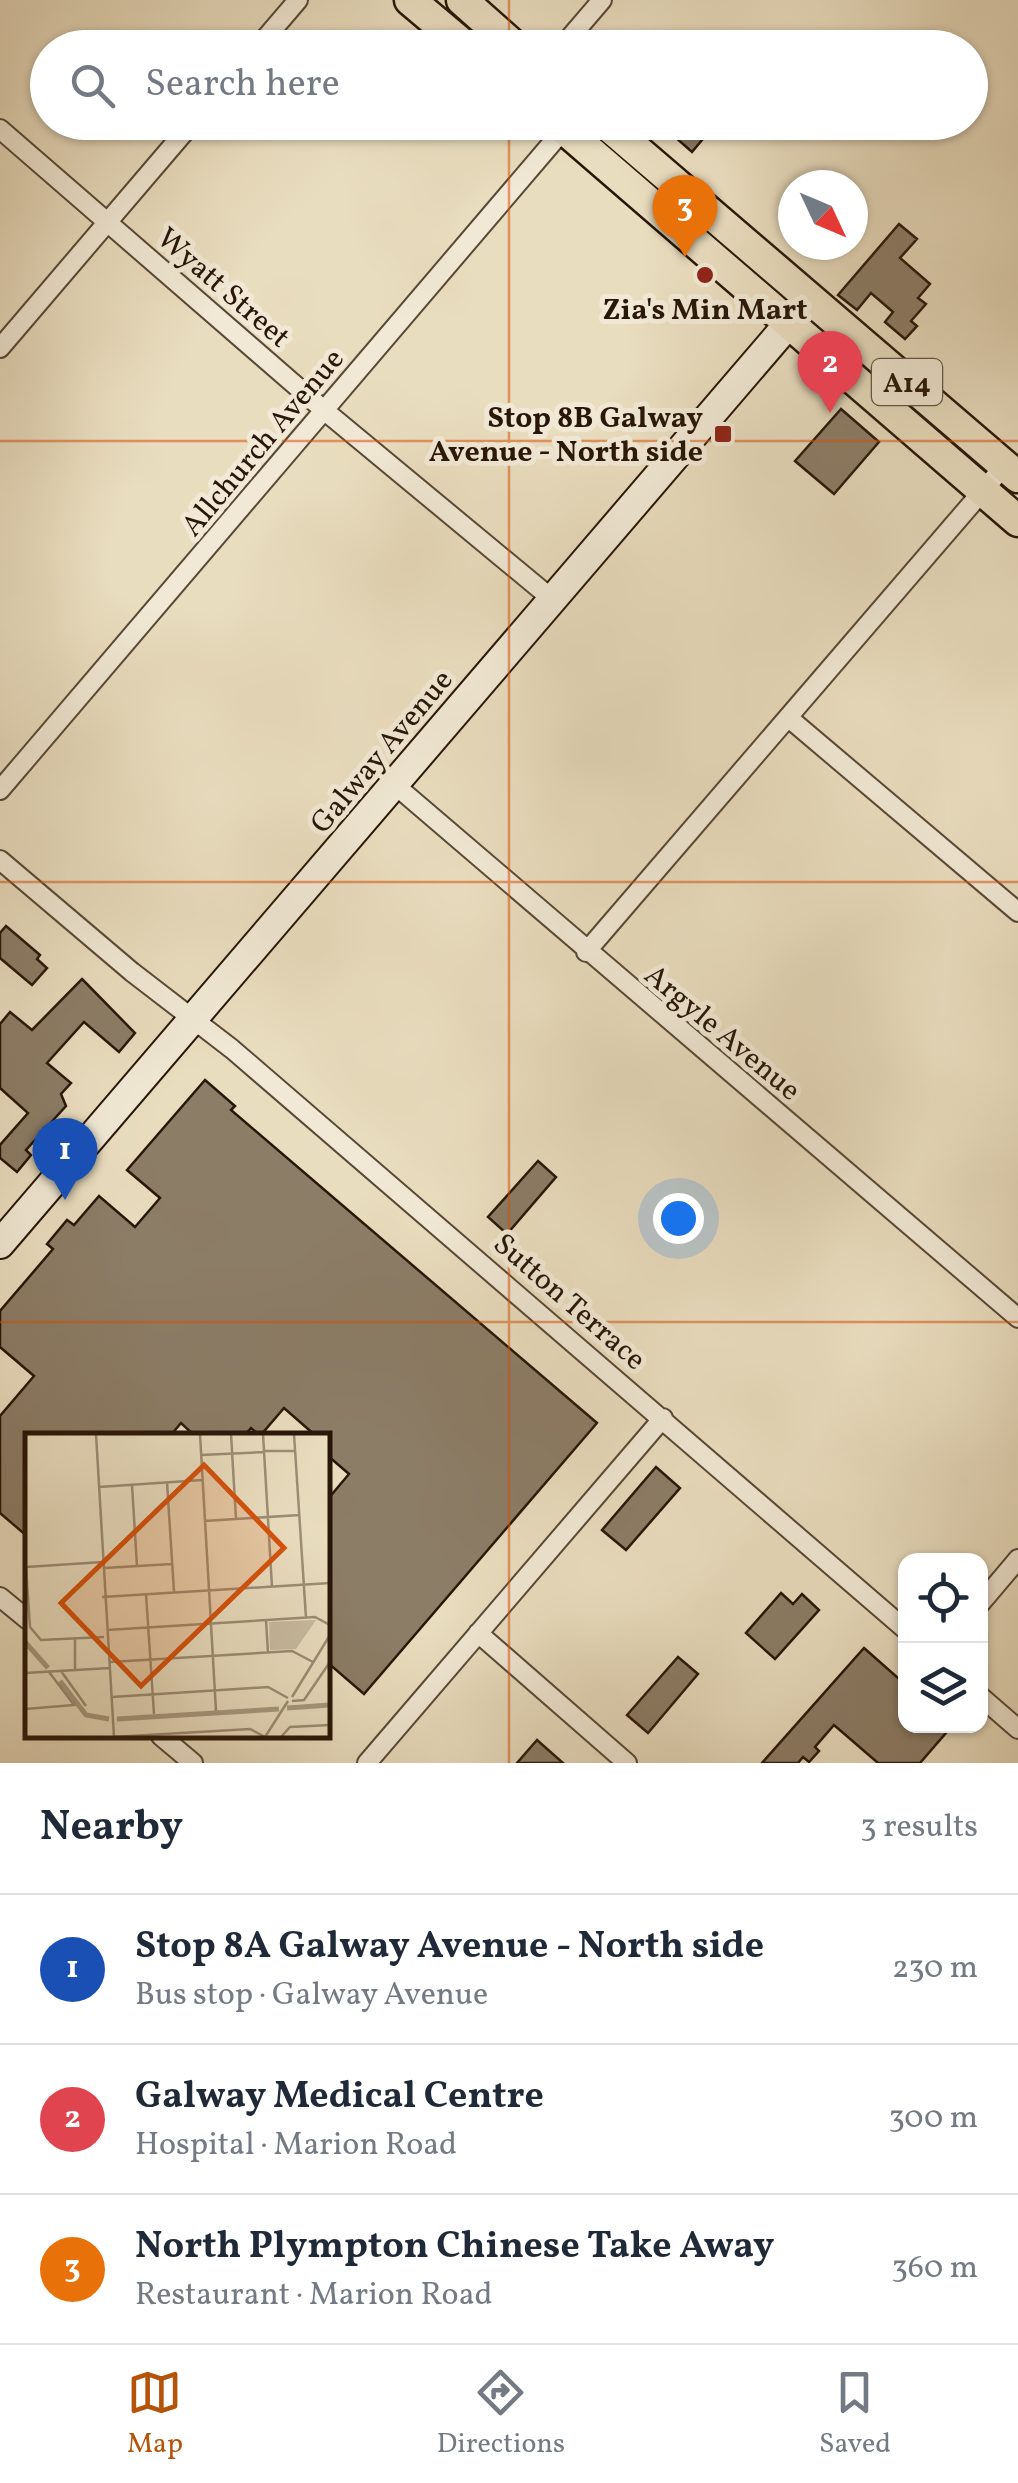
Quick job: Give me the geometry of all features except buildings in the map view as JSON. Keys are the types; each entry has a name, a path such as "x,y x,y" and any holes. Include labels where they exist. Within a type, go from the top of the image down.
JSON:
{"main road":[{"path":"410,0 445,30"},
{"path":"462,0 496,30"},
{"name":"A14","path":"576,140 1018,521"},
{"name":"A14","path":"625,140 1011,471"}],"street":[{"path":"272,30 298,0"},
{"path":"576,30 602,0"},
{"name":"Wyatt Street","path":"0,129 325,411 552,599"},
{"path":"0,348 178,140"},
{"name":"Allchurch Avenue","path":"0,790 325,411 548,140"},
{"name":"Galway Avenue","path":"0,1244 810,299"},
{"path":"586,952 983,490 1011,471"},
{"path":"790,718 1018,912"},
{"name":"Argyle Avenue","path":"396,785 586,952 1018,1318"},
{"name":"Sutton Terrace","path":"0,860 664,1418 898,1623"},
{"path":"366,1763 664,1418"},
{"path":"988,1595 1018,1560"},
{"path":"0,1597 25,1618"},
{"path":"478,1633 627,1763"},
{"path":"988,1703 1018,1729"},
{"path":"163,1738 193,1763"}],"place":[{"name":"North Plympton Chinese Take Away","path":"685,257"},
{"name":"Zia's Min Mart","path":"705,275"},
{"name":"Galway Medical Centre","path":"830,413"},
{"name":"Stop 8B Galway Avenue - North side","path":"723,434"},
{"name":"Stop 8A Galway Avenue - North side","path":"65,1200"}]}
